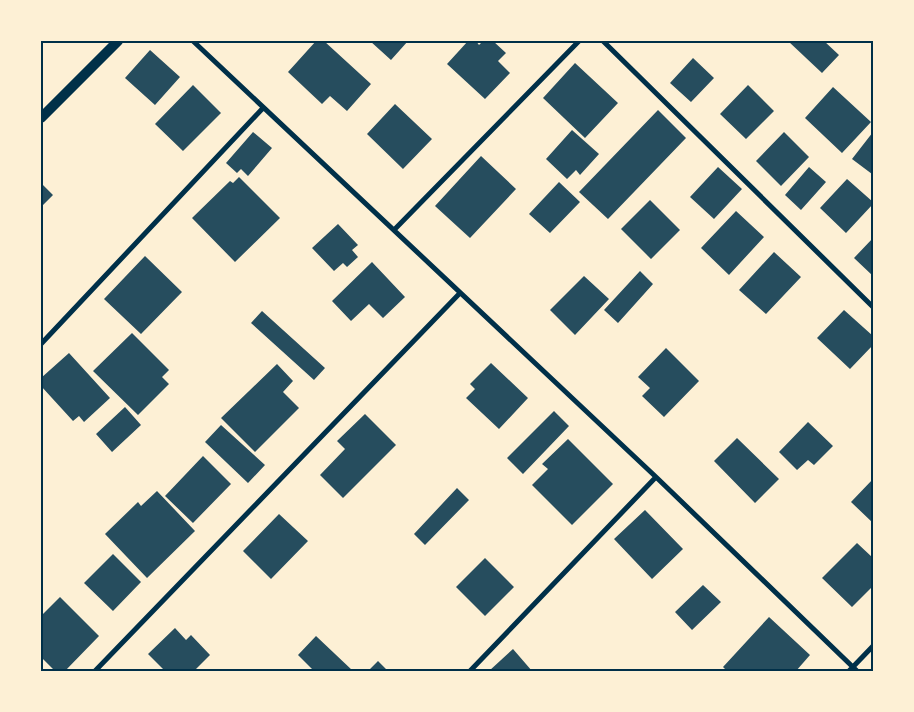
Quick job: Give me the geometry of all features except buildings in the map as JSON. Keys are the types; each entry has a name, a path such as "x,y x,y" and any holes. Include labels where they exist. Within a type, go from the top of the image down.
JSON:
{"main road":[{"path":"41,118 118,41"}],"street":[{"path":"193,41 656,477 853,670 873,646"},
{"path":"394,230 579,41"},
{"path":"603,41 873,307"},
{"path":"41,344 263,108"},
{"path":"95,671 460,293"},
{"path":"470,671 656,477"}]}
